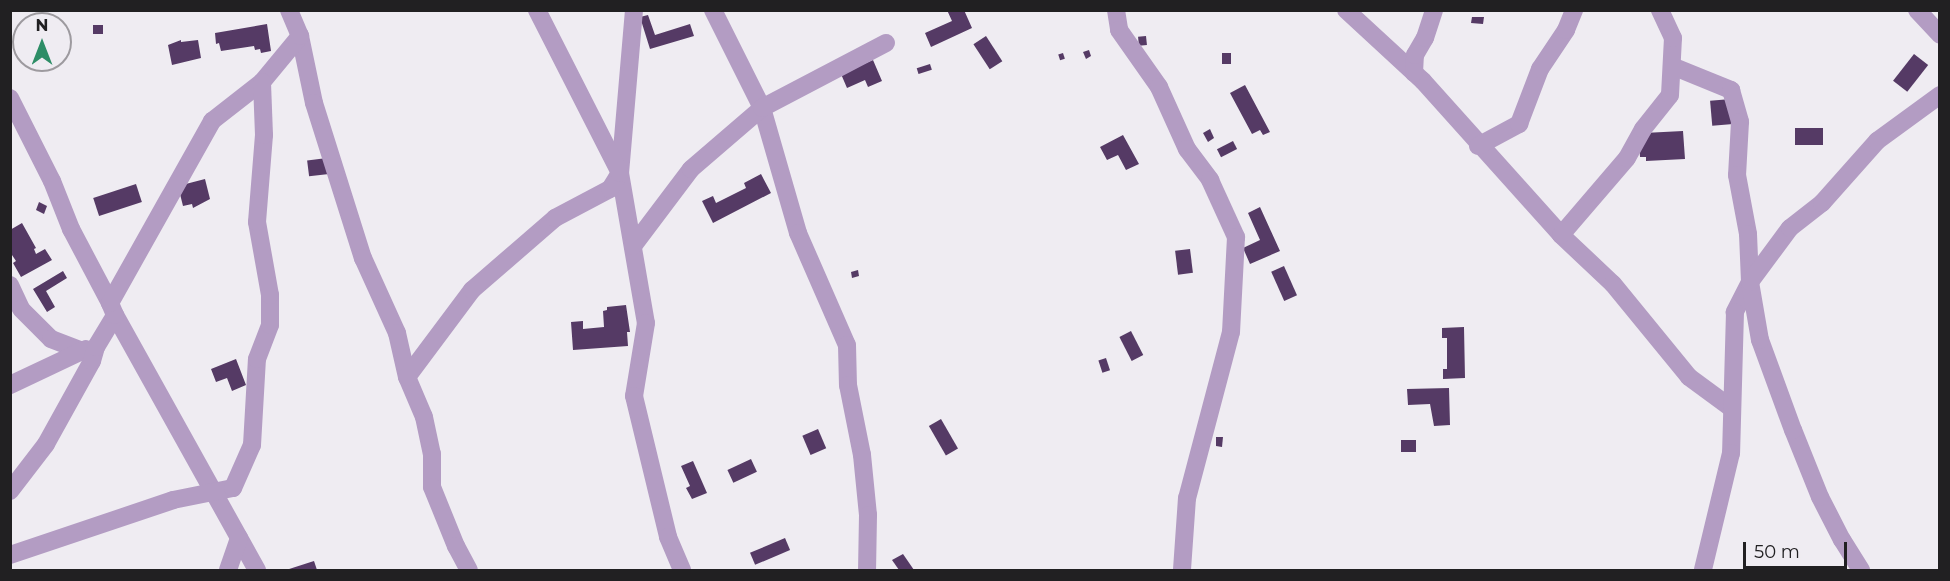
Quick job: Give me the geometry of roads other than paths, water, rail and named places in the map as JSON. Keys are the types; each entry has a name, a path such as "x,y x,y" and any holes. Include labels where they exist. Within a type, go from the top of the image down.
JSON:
{"street":[{"path":"289,10 300,36 314,103 363,258 397,333 406,378 424,417 432,454 432,488 456,546 469,570"},
{"path":"537,10 620,173"},
{"path":"634,10 620,173 646,323 634,396 668,537 682,570"},
{"path":"713,10 762,108 798,233 847,345 848,385 862,455 867,505 867,570"},
{"path":"1116,10 1119,30 1159,87 1187,149 1210,180 1236,237 1231,332 1187,498 1182,570"},
{"path":"1346,10 1414,73 1561,235 1613,284 1689,378 1731,408"},
{"path":"1414,73 1415,55 1425,38 1434,10"},
{"path":"1479,146 1519,123 1540,69 1566,30 1574,10"},
{"path":"1561,235 1627,158 1643,129 1671,96 1673,38 1660,10"},
{"path":"1917,10 1940,35"},
{"path":"10,385 88,348 112,309 212,121 262,82 300,36"},
{"path":"633,246 691,169 762,108 886,43"},
{"path":"1672,66 1731,90 1740,122 1737,175 1748,234 1750,282 1760,340 1820,497 1842,540 1861,570"},
{"path":"10,555 173,500 234,488 252,445 257,359 270,325 270,295 256,222 264,135 262,82"},
{"path":"1703,570 1731,453 1736,312 1750,282 1790,228 1822,203 1877,141 1940,95"},
{"path":"10,98 52,181 71,229 112,309 256,570"},
{"path":"406,378 472,290 555,218 610,189 620,173"},
{"path":"10,285 21,309 51,339 88,348"},
{"path":"10,492 46,444 92,361 88,348"},
{"path":"228,570 239,538"}]}
